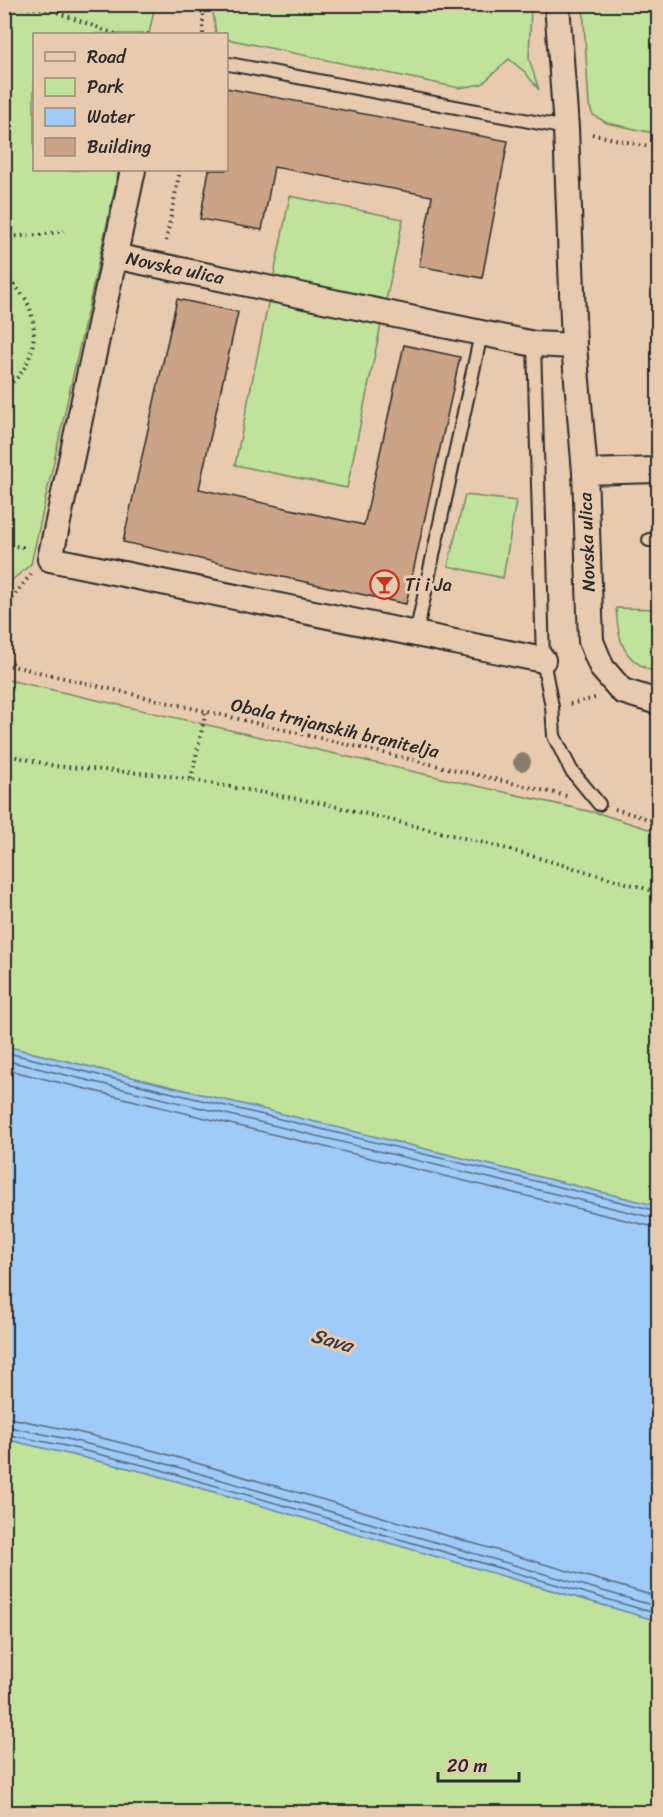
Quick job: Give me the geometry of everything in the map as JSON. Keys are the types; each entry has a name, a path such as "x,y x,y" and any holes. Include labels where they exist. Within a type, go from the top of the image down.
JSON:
{"street":[{"name":"Novska ulica","path":"557,4 566,128 574,346 585,472 591,641 602,668 622,691 658,702"},
{"name":"Novska ulica","path":"50,559 133,171"},
{"name":"Novska ulica","path":"114,256 482,334 534,344 574,346"},
{"path":"585,472 658,470"},
{"path":"50,559 543,660"}],"lane":[{"path":"229,64 566,128"},
{"path":"416,634 482,334"},
{"path":"534,344 543,660 552,707 554,736 571,770 599,804"}],"path":[{"path":"203,4 203,33"},
{"path":"4,7 48,9 112,33"},
{"path":"566,128 658,148"},
{"path":"166,243 180,171"},
{"path":"4,237 64,231"},
{"path":"4,269 33,314 34,328 31,351 22,372 4,389"},
{"path":"4,472 8,494 4,505"},
{"path":"4,608 37,568 50,559"},
{"name":"Obala trnjanskih branitelja","path":"4,664 599,804 658,822"},
{"path":"191,780 206,711"},
{"path":"4,754 55,765 164,775 326,804 500,847 658,892"}],"green space":[{"path":"5,4 155,5 149,33 33,33 33,171 119,171 31,564 5,586"},
{"path":"212,5 531,5 529,59 539,90 525,72 509,59 482,84 459,88 228,39 228,33 216,33"},
{"path":"583,5 658,5 658,134 607,123 593,115 589,105"},
{"path":"290,196 403,219 347,488 235,465"},
{"path":"465,495 516,501 503,578 448,566"},
{"path":"616,608 658,609 658,673 630,657 618,631"},
{"path":"4,679 601,814 658,832 658,1206 5,1046"},
{"path":"5,1439 149,1473 658,1621 658,1812 5,1812"}],"water":[{"name":"Sava","path":"5,1046 658,1206 658,1621 149,1473 5,1439"}],"building":[{"path":"228,88 508,141 482,278 419,266 432,196 274,167 262,230 200,219 209,171 228,171"},
{"path":"177,299 238,312 199,489 364,525 404,345 460,357 406,604 123,542"}],"place":[{"name":"Ti i Ja","path":"384,585"}]}
